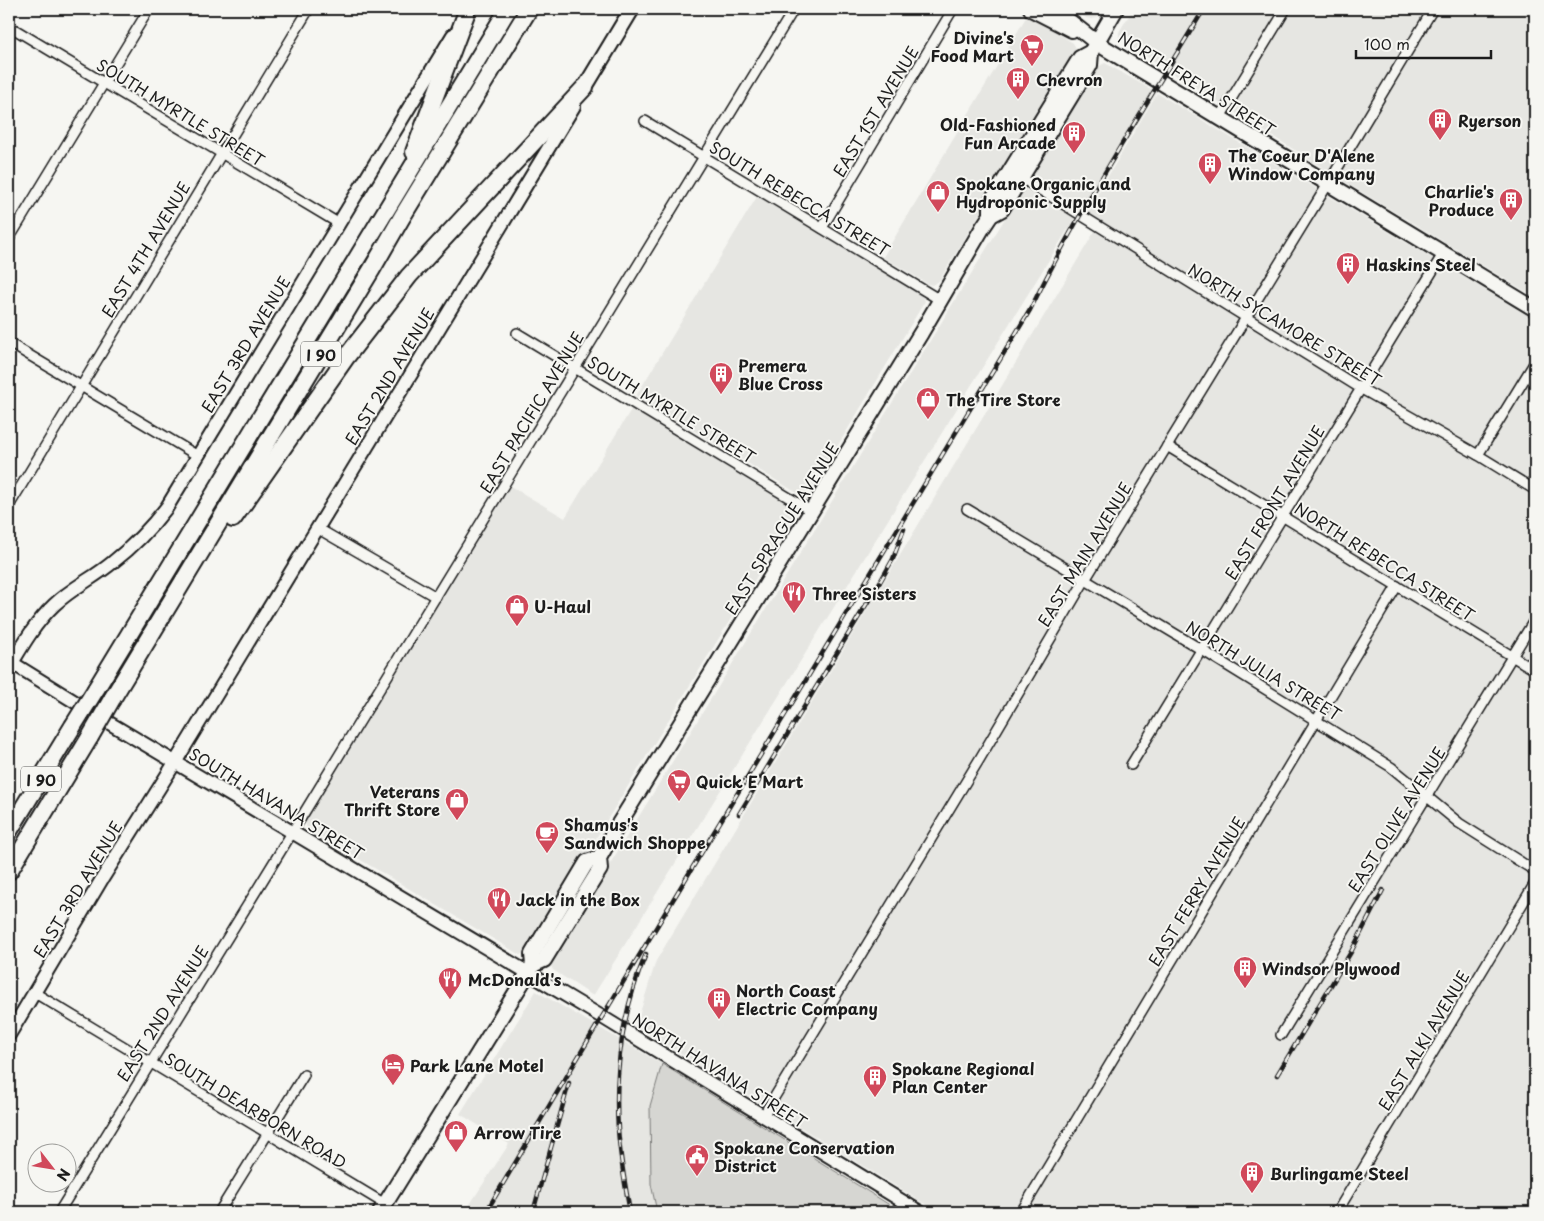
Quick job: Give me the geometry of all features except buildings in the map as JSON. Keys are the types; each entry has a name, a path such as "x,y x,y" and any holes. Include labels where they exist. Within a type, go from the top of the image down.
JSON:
{"highway":[{"name":"I 90","path":"9,831 508,9"},
{"name":"I 90","path":"9,871 407,208 529,9"},
{"path":"399,190 464,10"},
{"path":"138,657 232,519 348,356 409,276 585,87"}],"main road":[{"name":"EAST 2ND AVENUE","path":"585,87 632,9"},
{"path":"1030,9 1094,47"},
{"path":"1054,9 1094,47"},
{"name":"EAST SPRAGUE AVENUE","path":"383,1208 531,969 532,954 587,862 599,858 991,215 1002,209 1021,178 1090,65 1094,47 1116,9"},
{"name":"EAST SPRAGUE AVENUE","path":"991,215 991,202 1080,58 1094,47"},
{"name":"NORTH FREYA STREET","path":"1094,47 1219,119 1535,309"}],"street":[{"path":"9,239 149,9"},
{"name":"EAST 4TH AVENUE","path":"9,506 309,9"},
{"name":"EAST PACIFIC AVENUE","path":"293,831 794,9"},
{"name":"EAST 1ST AVENUE","path":"822,228 953,9"},
{"path":"1219,119 1286,9"},
{"name":"EAST MAIN AVENUE","path":"763,1116 1085,580 1433,9"},
{"name":"EAST 3RD AVENUE","path":"10,664 32,631 53,606 70,590 112,563 144,536 167,507 464,10"},
{"name":"SOUTH MYRTLE STREET","path":"9,26 338,223"},
{"name":"EAST 2ND AVENUE","path":"176,761 585,87"},
{"name":"SOUTH REBECCA STREET","path":"645,120 940,300"},
{"name":"NORTH SYCAMORE STREET","path":"1021,178 1360,388 1478,455 1535,490"},
{"name":"EAST FRONT AVENUE","path":"1131,765 1443,254"},
{"name":"SOUTH MYRTLE STREET","path":"517,333 811,511"},
{"path":"9,343 198,456"},
{"path":"1478,455 1535,362"},
{"name":"NORTH REBECCA STREET","path":"1167,446 1535,670"},
{"name":"NORTH JULIA STREET","path":"967,509 1202,650 1391,767 1428,796 1459,824 1535,872"},
{"path":"317,528 436,598"},
{"name":"EAST FERRY AVENUE","path":"1021,1212 1397,586"},
{"name":"EAST OLIVE AVENUE","path":"1281,1034 1535,619"},
{"name":"SOUTH HAVANA STREET","path":"10,664 531,969"},
{"name":"EAST 3RD AVENUE","path":"9,1035 102,878 176,761"},
{"name":"EAST 2ND AVENUE","path":"59,1212 293,831"},
{"name":"EAST ALKI AVENUE","path":"1336,1212 1535,883"},
{"name":"NORTH HAVANA STREET","path":"531,969 763,1116 920,1212"},
{"name":"SOUTH DEARBORN ROAD","path":"35,993 268,1134 383,1208"},
{"path":"220,1212 304,1075"}],"shaded area":[{"path":"1075,9 1104,9 1097,18 1092,19 1086,18"},
{"path":"1133,9 1201,9 1165,68 1127,45 1119,37 1119,32"},
{"path":"1207,9 1535,9 1535,297 1350,185 1169,71"},
{"path":"1028,14 1073,43 1076,48 1075,56 939,281 932,285 928,284 883,257"},
{"path":"1105,63 1152,90 1082,207 1037,180 1034,170 1097,67"},
{"path":"1157,93 1535,320 1535,1212 938,1212 636,1026 656,961 1095,231 1081,222"},
{"path":"1026,190 1031,191 1075,218 593,996 553,970 551,960 1020,194"},
{"path":"758,195 921,295 925,301 811,490 804,495 799,494 636,396"},
{"path":"632,408 795,506 797,511 526,952 520,955 307,828 305,822 510,486 565,518"},
{"path":"536,991 662,1064 650,1106 651,1184 657,1212 465,1212 509,1144 460,1114"},
{"path":"662,1064 901,1212 657,1212 651,1184 650,1106"}],"railway":[{"path":"486,1212 1030,310 1070,233 1204,9"},
{"path":"739,814 880,582 893,559 904,529"},
{"path":"1277,1075 1351,952 1383,890"},
{"path":"630,1212 619,1139 617,1084 626,1018 631,996 646,954"},
{"path":"533,1212 569,1083"}],"place":[{"name":"Divine's Food Mart","path":"1032,67"},
{"name":"Chevron","path":"1018,100"},
{"name":"Ryerson","path":"1440,141"},
{"name":"Old-Fashioned Fun Arcade","path":"1074,154"},
{"name":"The Coeur D'Alene Window Company","path":"1210,185"},
{"name":"Spokane Organic and Hydroponic Supply","path":"938,213"},
{"name":"Charlie's Produce","path":"1511,221"},
{"name":"Haskins Steel","path":"1348,285"},
{"name":"Premera Blue Cross","path":"721,395"},
{"name":"The Tire Store","path":"928,420"},
{"name":"Three Sisters","path":"794,614"},
{"name":"U-Haul","path":"517,627"},
{"name":"Quick E Mart","path":"679,802"},
{"name":"Veterans Thrift Store","path":"457,821"},
{"name":"Shamus's Sandwich Shoppe","path":"547,854"},
{"name":"Jack in the Box","path":"499,920"},
{"name":"Windsor Plywood","path":"1245,989"},
{"name":"McDonald's","path":"450,1000"},
{"name":"North Coast Electric Company","path":"719,1020"},
{"name":"Park Lane Motel","path":"393,1086"},
{"name":"Spokane Regional Plan Center","path":"875,1098"},
{"name":"Arrow Tire","path":"456,1153"},
{"name":"Spokane Conservation District","path":"697,1177"},
{"name":"Burlingame Steel","path":"1252,1194"}]}
